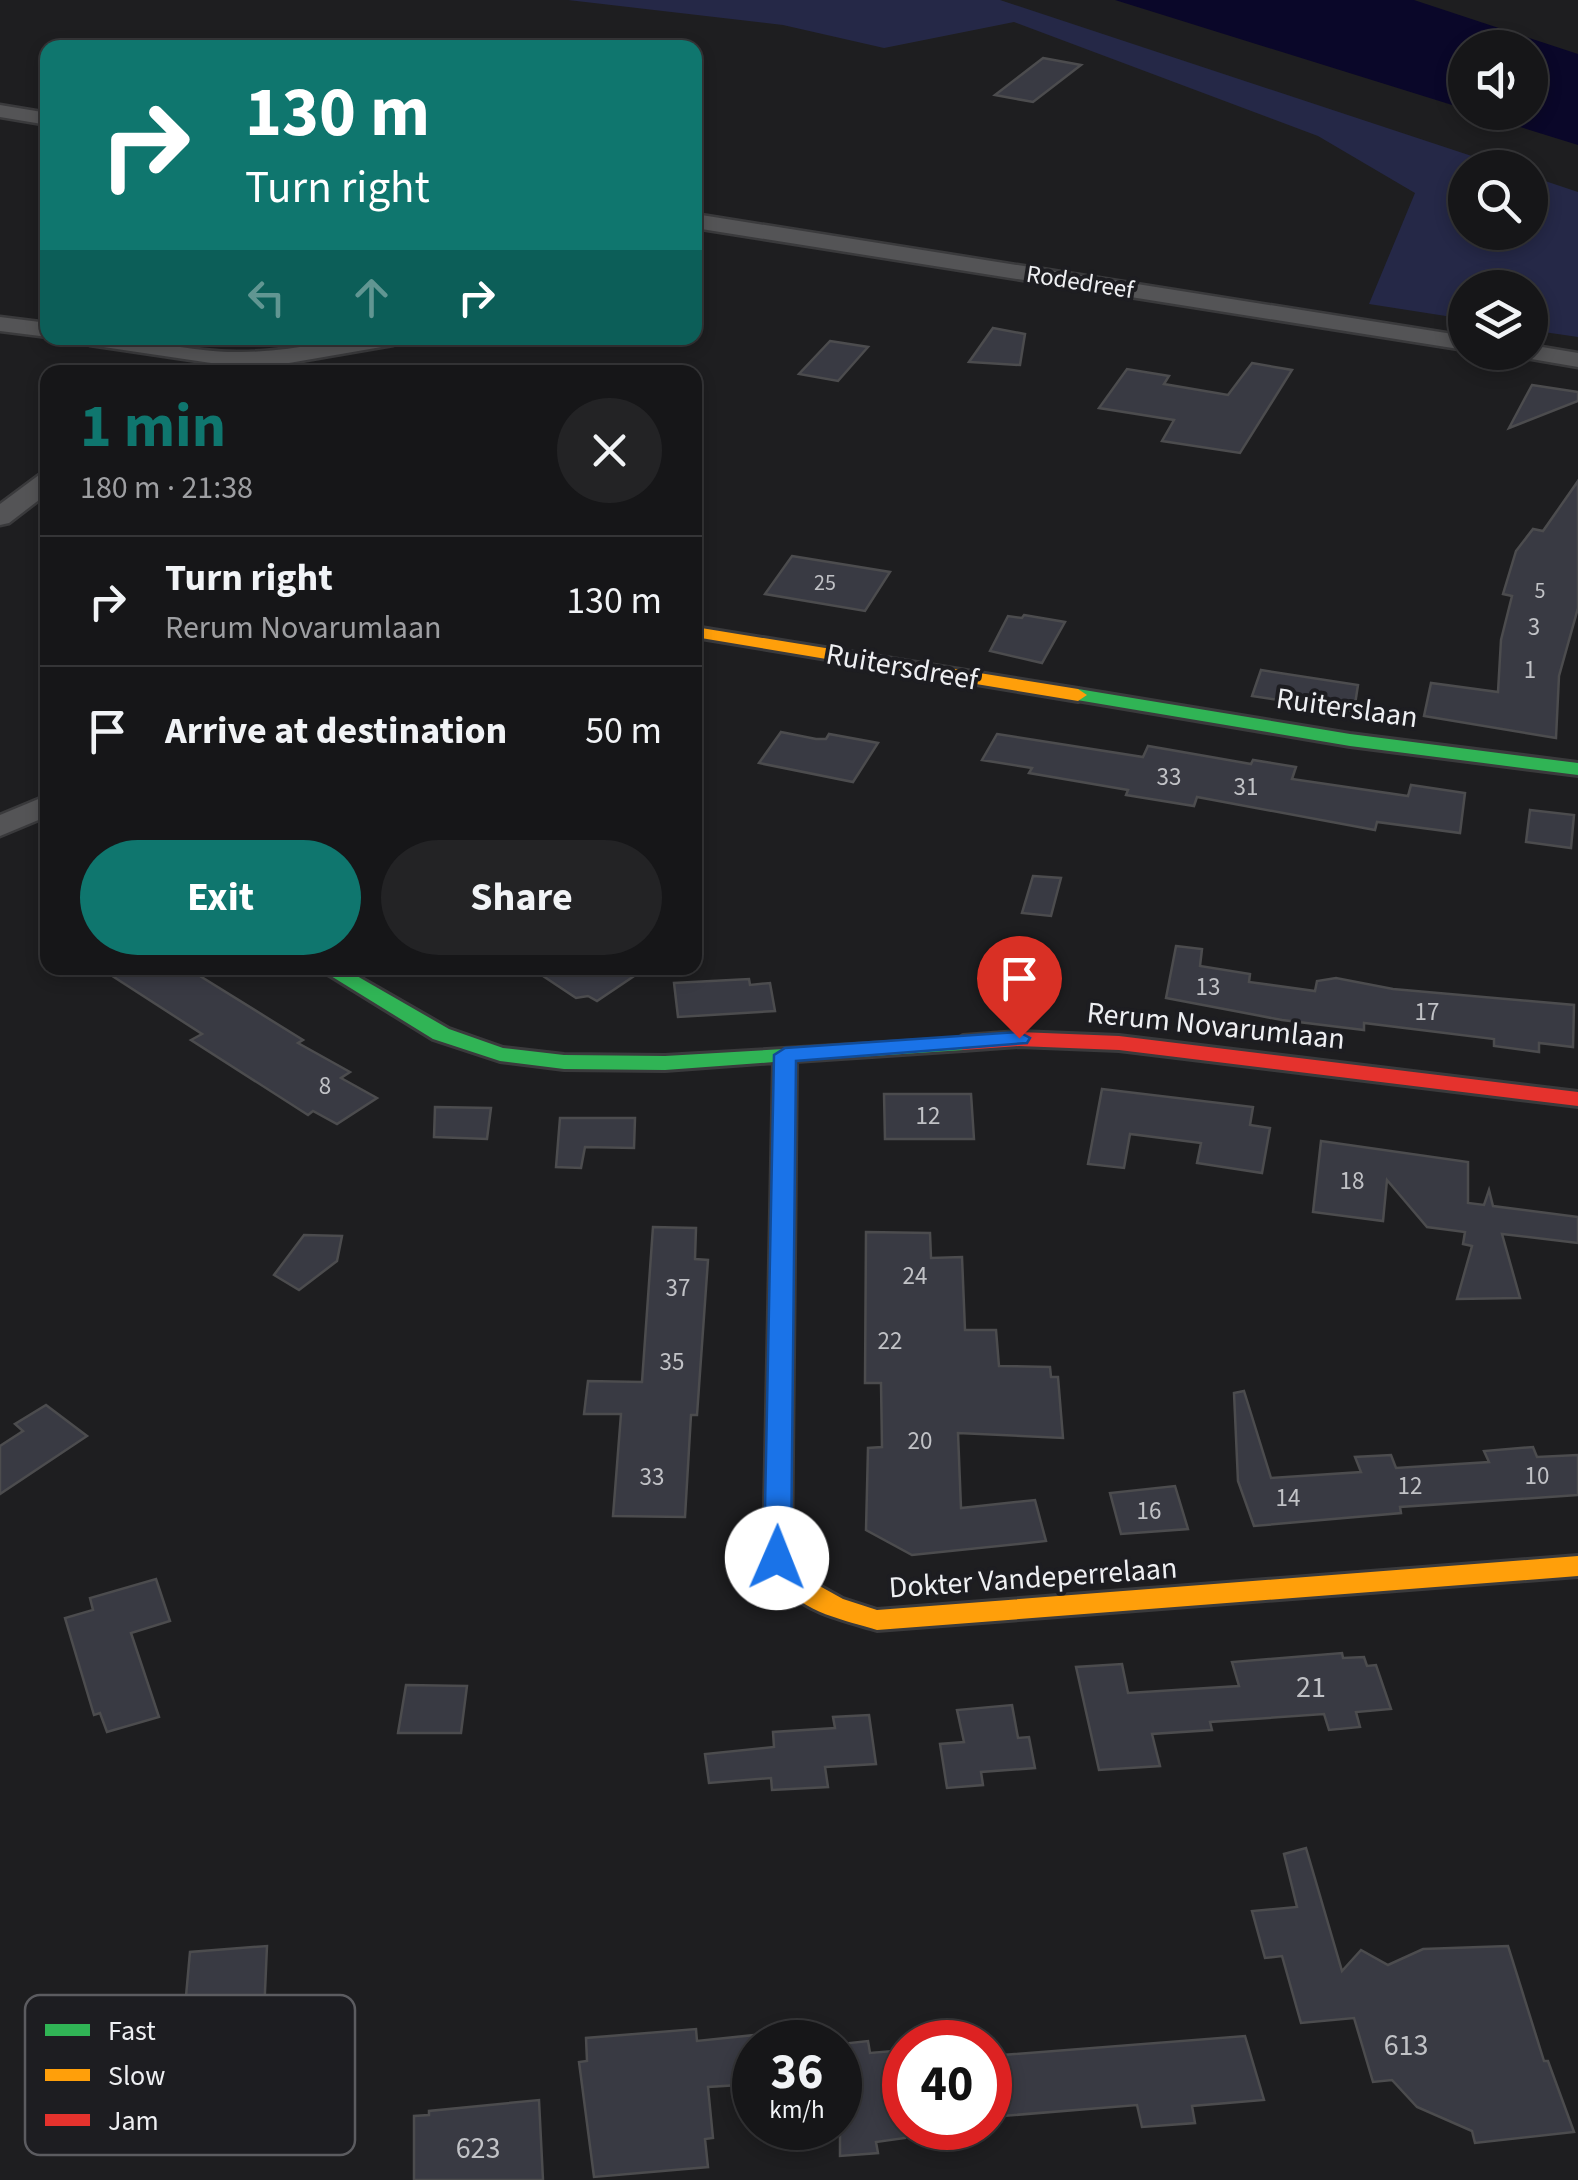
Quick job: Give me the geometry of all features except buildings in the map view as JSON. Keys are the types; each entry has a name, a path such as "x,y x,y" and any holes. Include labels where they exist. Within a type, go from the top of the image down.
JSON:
{"street":[{"path":"0,111 40,118"},
{"name":"Rodedreef","path":"702,222 1448,339"},
{"path":"0,324 40,329"},
{"path":"117,345 196,365 353,345"},
{"path":"1548,355 1578,360"},
{"path":"0,516 40,486"},
{"name":"Ruitersdreef","path":"702,633 1108,702"},
{"name":"Ruiterslaan","path":"1108,702 1350,740 1578,769"},
{"path":"0,828 40,808"},
{"name":"Rerum Novarumlaan","path":"341,975 441,1034 500,1054 564,1062 664,1063 1019,1038 1119,1043 1578,1099"},
{"name":"Dokter Vandeperrelaan","path":"785,1055 777,1558 792,1583 835,1610 877,1620 1578,1566"}],"shaded area":[{"path":"568,0 1000,0 1454,150 1448,150 1448,250 1548,250 1548,182 1578,192 1578,337 1548,333 1548,270 1448,270 1448,316 1369,304 1415,193 1318,136 1014,22 884,48 783,25"},
{"path":"1115,0 1414,0 1505,30 1448,30 1448,104"},
{"path":"1548,44 1578,54 1578,145 1530,130 1548,130"}],"traffic: fast":[{"path":"1078,695 1350,740 1578,769"},
{"path":"341,975 441,1034 500,1054 564,1062 665,1063 963,1043"},
{"path":"785,1055 777,1558 798,1584"}],"traffic: slow":[{"path":"702,633 1078,695"},
{"path":"798,1584 833,1606 877,1620 1578,1566"}],"traffic: jam":[{"path":"963,1043 1019,1039 1119,1043 1578,1099"}],"route":[{"path":"777,1558 785,1055 1019,1038"}]}
